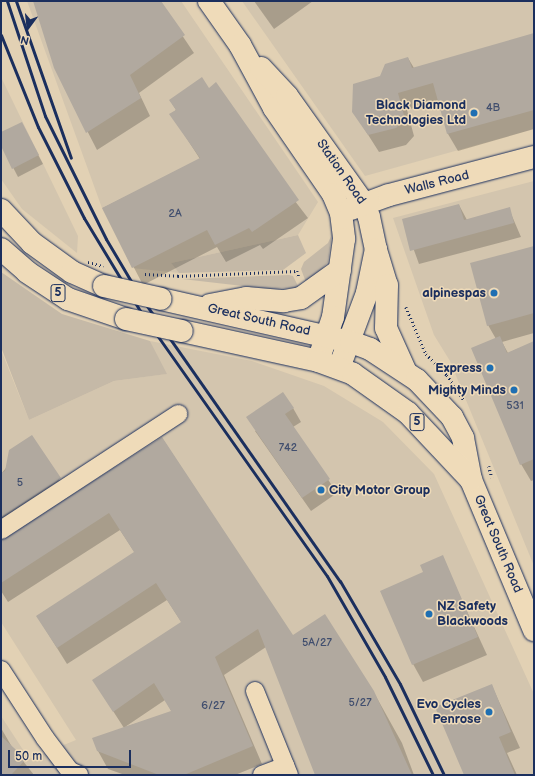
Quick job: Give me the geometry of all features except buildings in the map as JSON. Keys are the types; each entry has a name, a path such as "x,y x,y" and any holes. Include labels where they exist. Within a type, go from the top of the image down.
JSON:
{"main road":[{"name":"Station Road","path":"209,1 240,45 274,108 333,194 341,213 344,239 340,270 329,336 318,361"},
{"name":"Station Road","path":"240,45 287,96 364,204 376,249 363,308 351,342 339,368"},
{"name":"Walls Road","path":"341,213 364,204 534,157"},
{"name":"Great South Road","path":"1,210 19,231 55,261 104,286 351,342 370,349 406,371 452,418 463,438 481,480 534,630"},
{"name":"Great South Road","path":"1,249 56,292 82,305 126,319 318,361 339,368 369,384 408,413 481,480"},
{"path":"376,249 386,285 386,328 406,371"},
{"path":"201,307 246,298 284,301 301,298 340,270"}],"street":[{"path":"1,530 178,414"},
{"path":"4,682 72,774"},
{"path":"255,691 287,770 262,775"}],"path":[{"path":"145,274 178,276 297,271 301,281"},
{"path":"402,299 424,350 447,375 466,405"},
{"path":"481,480 487,460"}],"shaded area":[{"path":"27,1 181,1 318,202 298,235 171,263 179,273 132,268 102,208"},
{"path":"242,1 534,1 534,129 365,176"},
{"path":"1,77 78,236 77,253 22,209 1,179"},
{"path":"534,181 534,566 450,361 434,335 393,218"},
{"path":"332,234 328,262 307,285 301,269 304,262 328,243"},
{"path":"298,235 306,253 283,270 179,273 171,263"},
{"path":"1,272 62,314 150,341 167,374 114,381 29,420 1,347"},
{"path":"293,276 299,288 269,289 182,279"},
{"path":"150,341 252,361 324,386 383,422 434,474 534,694 534,775 1,775 1,716 29,759 76,740 1,622 1,350 29,420 114,381 166,374"}],"railway":[{"path":"7,1 45,116 106,239 138,293 340,581 400,684 444,775"},
{"path":"16,1 71,158"},
{"path":"1,35 38,127 84,218 140,311 327,576 385,677 433,775"}],"place":[{"name":"Black Diamond Technologies Ltd","path":"474,113"},
{"name":"alpinespas","path":"494,293"},
{"name":"Express","path":"490,368"},
{"name":"Mighty Minds","path":"514,390"},
{"name":"City Motor Group","path":"321,490"},
{"name":"NZ Safety Blackwoods","path":"429,614"},
{"name":"Evo Cycles Penrose","path":"489,712"}]}
